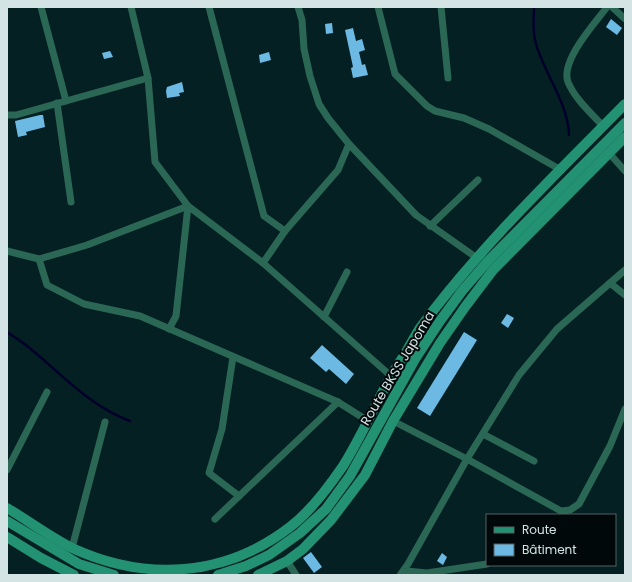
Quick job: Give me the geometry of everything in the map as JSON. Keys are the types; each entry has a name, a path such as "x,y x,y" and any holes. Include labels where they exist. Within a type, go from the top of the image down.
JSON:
{"main road":[{"path":"7,508 72,548 102,560 133,569 164,572 199,568 244,556 269,542 291,526 318,499 343,465 419,329 477,258 625,104"},
{"name":"Route BKSS Japoma","path":"218,575 246,566 269,555 300,533 326,509 350,476 415,360 462,290 487,262 625,123"},
{"path":"258,575 288,561 303,549 331,520 365,475 393,421 440,343 493,270 625,137"},
{"path":"7,521 79,564 114,575"},
{"path":"7,537 41,558 74,575"}],"street":[{"path":"41,7 66,100"},
{"path":"131,7 148,78 155,162 188,206 263,263 392,376"},
{"path":"209,7 264,216 285,230"},
{"path":"298,7 302,20 304,49 310,76 319,104 328,118 349,144 416,215 477,258"},
{"path":"378,7 395,74 427,106 435,111 464,118 489,129 561,170"},
{"path":"441,7 448,78"},
{"path":"603,126 575,93 568,81 568,65 588,31 607,7"},
{"path":"612,7 625,19"},
{"path":"7,115 16,114 148,78"},
{"path":"56,103 71,202"},
{"path":"263,263 285,230 338,170 349,144"},
{"path":"609,153 625,171"},
{"path":"430,226 478,180"},
{"path":"7,251 39,258 87,245 188,206"},
{"path":"169,329 176,316 188,206"},
{"path":"39,258 47,285 84,304 140,316 338,402 368,421"},
{"path":"400,575 407,570 467,459 519,375 549,337 625,270"},
{"path":"324,317 347,272"},
{"path":"610,283 625,295"},
{"path":"232,357 222,429 208,473 239,496"},
{"path":"7,470 47,392"},
{"path":"215,519 338,402"},
{"path":"393,421 467,459 562,511 570,510 579,504 610,446 625,409"},
{"path":"72,548 105,422"},
{"path":"483,434 534,460"},
{"path":"288,561 296,575"},
{"path":"407,570 427,573 486,564"}],"building":[{"path":"611,19 622,28 617,35 606,27"},
{"path":"332,23 333,33 326,34 325,24"},
{"path":"353,28 356,41 362,39 365,50 359,52 362,65 365,64 368,75 353,78 351,68 353,67 345,30"},
{"path":"110,51 113,57 104,59 102,53"},
{"path":"269,52 271,60 260,63 259,55"},
{"path":"182,82 184,92 179,93 180,96 167,98 167,87"},
{"path":"43,115 45,127 26,132 27,135 18,137 15,121"},
{"path":"507,314 514,318 508,328 501,323"},
{"path":"464,332 477,340 430,416 417,408"},
{"path":"322,345 354,374 346,384 329,369 326,372 310,358"},
{"path":"311,552 322,567 314,573 303,558"},
{"path":"442,553 447,557 443,565 437,561"}],"waterway":[{"path":"534,7 534,30 536,44 565,112 569,135"},
{"path":"7,332 27,346 88,398 115,415 130,421"}]}
